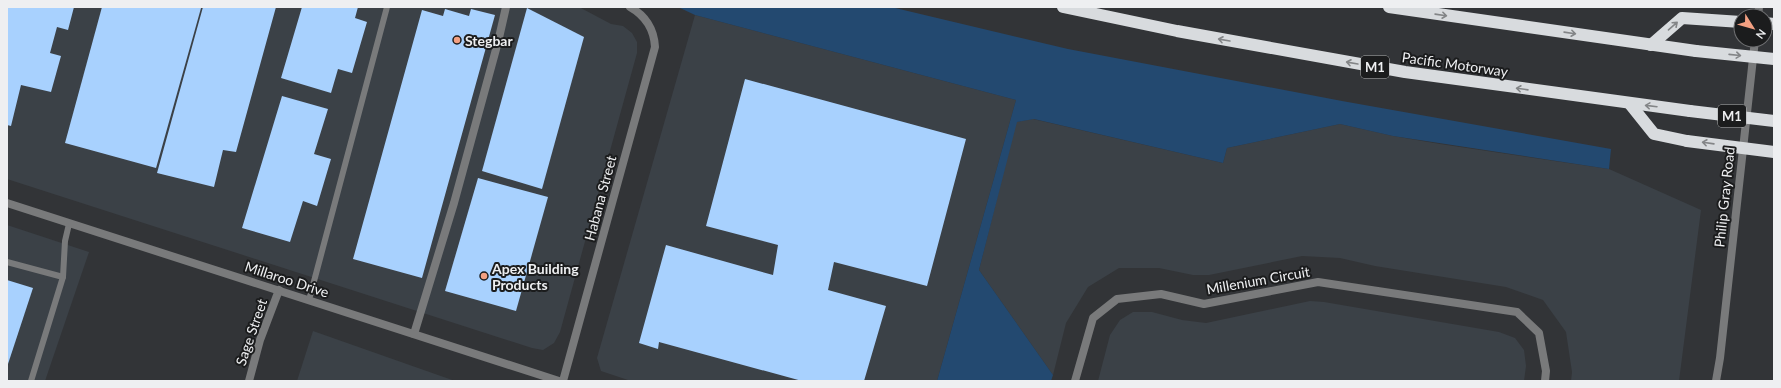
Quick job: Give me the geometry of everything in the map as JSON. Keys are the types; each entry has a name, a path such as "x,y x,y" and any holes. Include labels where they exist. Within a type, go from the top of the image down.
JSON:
{"highway":[{"name":"Pacific Motorway","path":"1063,7 1176,31 1405,72 1630,104 1774,121"},
{"path":"1388,7 1651,45 1774,60"},
{"path":"1651,45 1682,18 1733,21"},
{"path":"1630,104 1654,134 1687,141 1774,152"}],"street":[{"path":"414,334 454,203 498,42 506,7"},
{"name":"Habana Street","path":"563,381 655,47 654,35 648,22 630,7"},
{"name":"Philip Gray Road","path":"1716,381 1720,358 1754,48"},
{"name":"Millaroo Drive","path":"7,203 559,381"},
{"name":"Millenium Circuit","path":"1075,381 1093,318 1117,299 1161,294 1204,304 1318,282 1517,312 1539,333 1546,371 1545,381"},
{"name":"Sage Street","path":"249,381 260,340 279,290"},
{"name":"Philip Gray Road","path":"1719,381 1720,358"}],"lane":[{"path":"309,300 387,7"},
{"path":"31,381 64,277 65,241 70,224"},
{"path":"7,262 64,277"}],"shaded area":[{"path":"7,7 579,7 611,24 623,26 632,33 637,42 637,53 560,332 554,343 543,350 532,348 7,179"},
{"path":"678,7 891,7 1068,49 1342,101 1611,149 1609,169 1393,136 1340,124 1227,148 1223,163 1034,119 1017,122 979,270 1053,375 1051,381 937,381 1016,100 695,15"},
{"path":"695,15 1016,100 937,381 631,381 601,371 597,358"},
{"path":"1033,119 1223,163 1227,148 1340,124 1393,136 1440,144 1609,169 1701,210 1679,381 1571,381 1572,372 1566,332 1543,300 1506,287 1375,266 1340,258 1302,256 1209,275 1193,275 1159,268 1119,268 1088,287 1066,323 1053,375 979,270 1016,122"},
{"path":"7,225 89,252 45,381 7,381"},
{"path":"1310,301 1324,302 1499,332 1515,338 1524,350 1526,366 1524,381 1098,381 1110,335 1120,320 1133,312 1152,312 1182,320 1206,323"},
{"path":"313,331 455,381 297,381"}],"building":[{"path":"7,7 74,7 68,30 57,27 50,53 61,56 51,92 21,85 11,126 7,125"},
{"path":"102,7 201,8 156,168 65,143"},
{"path":"203,7 276,7 236,152 223,150 214,187 157,173"},
{"path":"302,7 358,7 355,18 367,22 352,73 338,69 331,93 281,78"},
{"path":"527,8 584,37 542,189 482,171"},
{"path":"445,9 469,16 471,9 495,15 422,278 353,259 422,10 443,16"},
{"path":"745,79 966,139 927,286 834,262 828,290 886,306 864,381 802,381 659,342 658,349 639,343 666,245 773,275 778,245 706,226"},
{"path":"282,96 328,109 314,154 331,159 317,206 303,201 290,242 242,228"},
{"path":"478,178 548,197 516,311 445,291"},
{"path":"7,280 33,288 7,367"}],"place":[{"name":"Stegbar","path":"457,40"},
{"name":"Apex Building Products","path":"484,276"}]}
